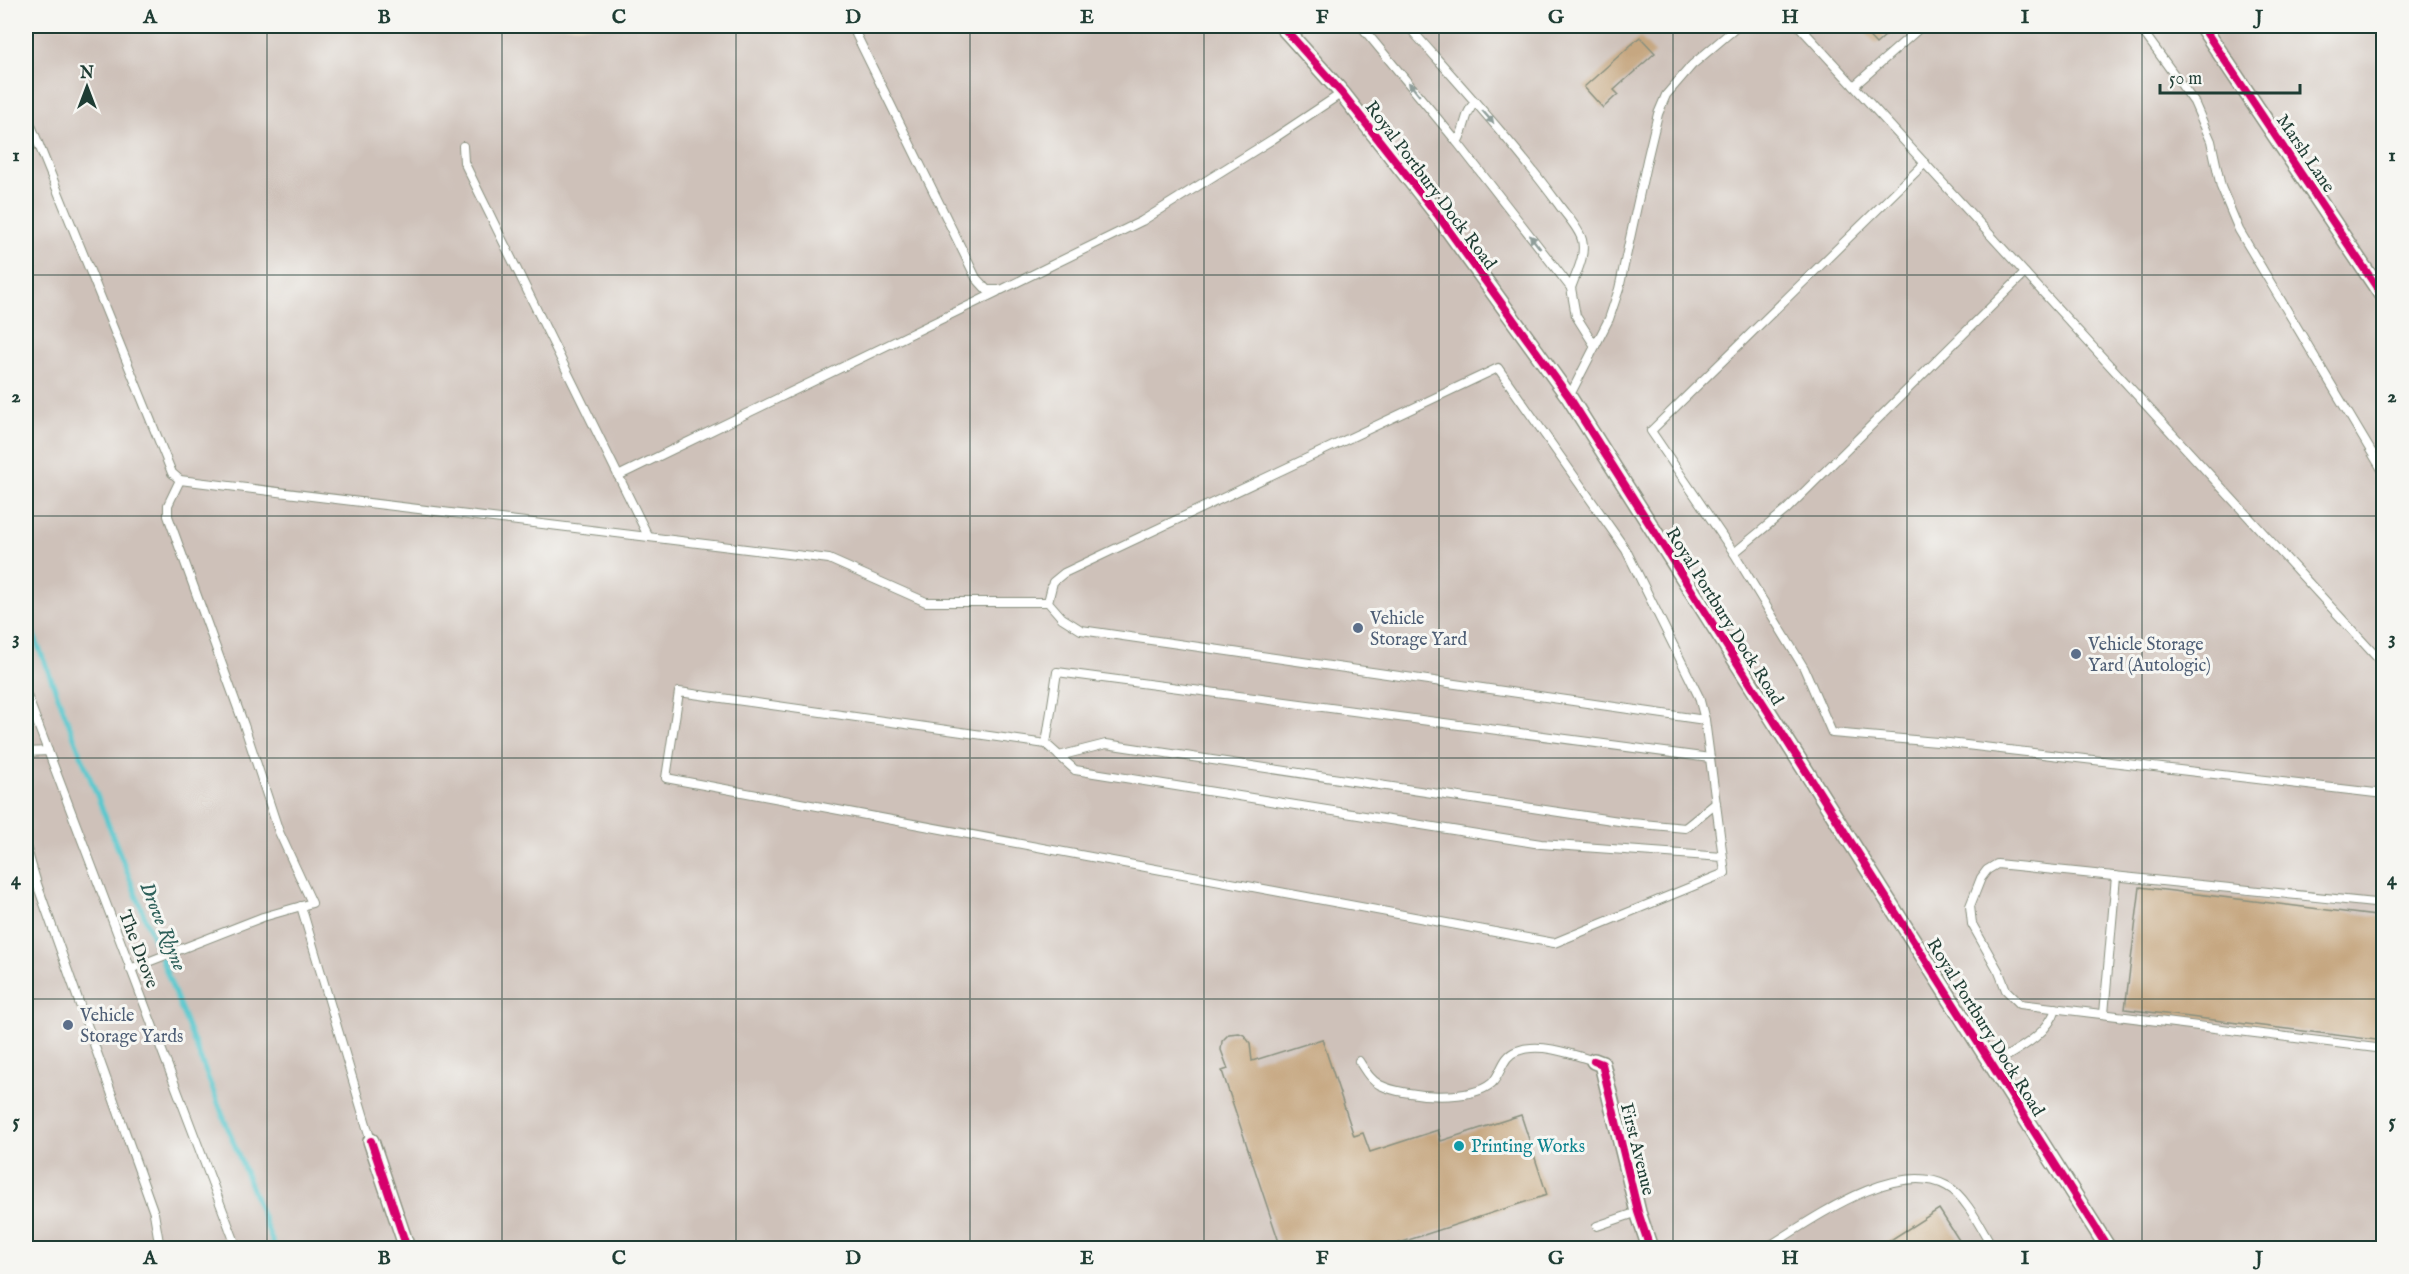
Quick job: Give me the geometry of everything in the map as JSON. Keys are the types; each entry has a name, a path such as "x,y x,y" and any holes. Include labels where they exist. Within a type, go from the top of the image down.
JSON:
{"street":[{"name":"Royal Portbury Dock Road","path":"1282,26 1342,93 1437,214 1569,397 2108,1248"},
{"name":"Marsh Lane","path":"2202,26 2384,298"},
{"name":"First Avenue","path":"1594,1061 1602,1064 1638,1212 1650,1248"},
{"path":"371,1141 407,1248"}],"lane":[{"path":"852,26 976,278 987,290 1000,290"},
{"path":"1361,26 1457,142 1570,288 1576,316 1595,346"},
{"path":"1408,26 1546,188 1582,237 1582,258 1570,288"},
{"path":"1569,397 1609,319 1619,289 1652,137 1666,95 1692,65 1738,26"},
{"path":"1799,26 2384,665"},
{"path":"1854,86 1922,26"},
{"path":"2139,26 2194,102 2211,141 2221,188 2239,230 2384,473"},
{"path":"618,476 1142,221 1342,93"},
{"path":"1457,142 1463,135 1469,108 1475,102"},
{"path":"26,113 172,473 180,480 829,559 926,602 1048,602 1062,618 1081,630 1705,720"},
{"path":"463,146 464,162 648,536"},
{"path":"1925,163 1651,431 1734,553 1804,668 1832,733 1950,743 2384,794"},
{"path":"1734,553 1786,510 2025,273"},
{"path":"1048,602 1053,582 1064,573 1498,368 1626,550 1699,697 1705,720 1716,803 1723,857 1725,873 1554,943 666,778 679,692 1046,744 1075,770 1541,844 1723,857"},
{"path":"130,969 263,917 312,903 279,832 244,724 168,516 168,505 180,480"},
{"path":"1046,744 1057,672 1710,758"},
{"name":"The Drove","path":"26,693 237,1248"},
{"path":"1059,756 1106,744 1620,821 1685,828 1716,803"},
{"path":"26,752 48,752"},
{"path":"26,846 37,884 154,1213 160,1248"},
{"path":"2384,904 1997,864 1987,870 1973,892 1970,906 1972,924 1999,972 2006,990 2020,1004 2384,1049"},
{"path":"2104,1014 2116,876"},
{"path":"301,906 371,1141"},
{"path":"1992,1065 2021,1048 2052,1021 2056,1008"},
{"path":"1359,1061 1370,1078 1379,1085 1401,1093 1425,1095 1467,1093 1482,1089 1493,1082 1505,1060 1514,1052 1524,1049 1536,1048 1594,1061"},
{"path":"1766,1248 1854,1194 1918,1179 1929,1179 1947,1186 1960,1196 1994,1248"},
{"path":"1597,1226 1638,1212"}],"shaded area":[{"path":"26,26 2383,26 2383,1248 26,1248"}],"building":[{"path":"1859,26 1896,26 1876,44"},
{"path":"1640,37 1655,53 1614,90 1618,94 1603,108 1584,87"},
{"path":"2140,887 2384,917 2384,1041 2125,1009"},
{"name":"Printing Works","path":"1229,1034 1244,1035 1250,1043 1252,1061 1322,1039 1354,1136 1363,1133 1370,1152 1438,1130 1441,1141 1521,1115 1547,1195 1384,1248 1281,1248 1222,1071 1228,1069 1221,1050 1222,1041"},
{"path":"1939,1209 1964,1248 1878,1248"}],"waterway":[{"name":"Drove Rhyne","path":"26,615 275,1248"}],"cycle path":[{"path":"1282,26 1342,93 1437,214 1569,397 2108,1248"},
{"path":"2202,26 2384,298"},
{"path":"1594,1061 1602,1064 1638,1212 1650,1248"},
{"path":"371,1141 407,1248"}],"place":[{"name":"Vehicle Storage Yard","path":"1358,628"},
{"name":"Vehicle Storage Yard (Autologic)","path":"2076,654"},
{"name":"Vehicle Storage Yards","path":"68,1025"},
{"name":"Printing Works","path":"1459,1146"}]}
